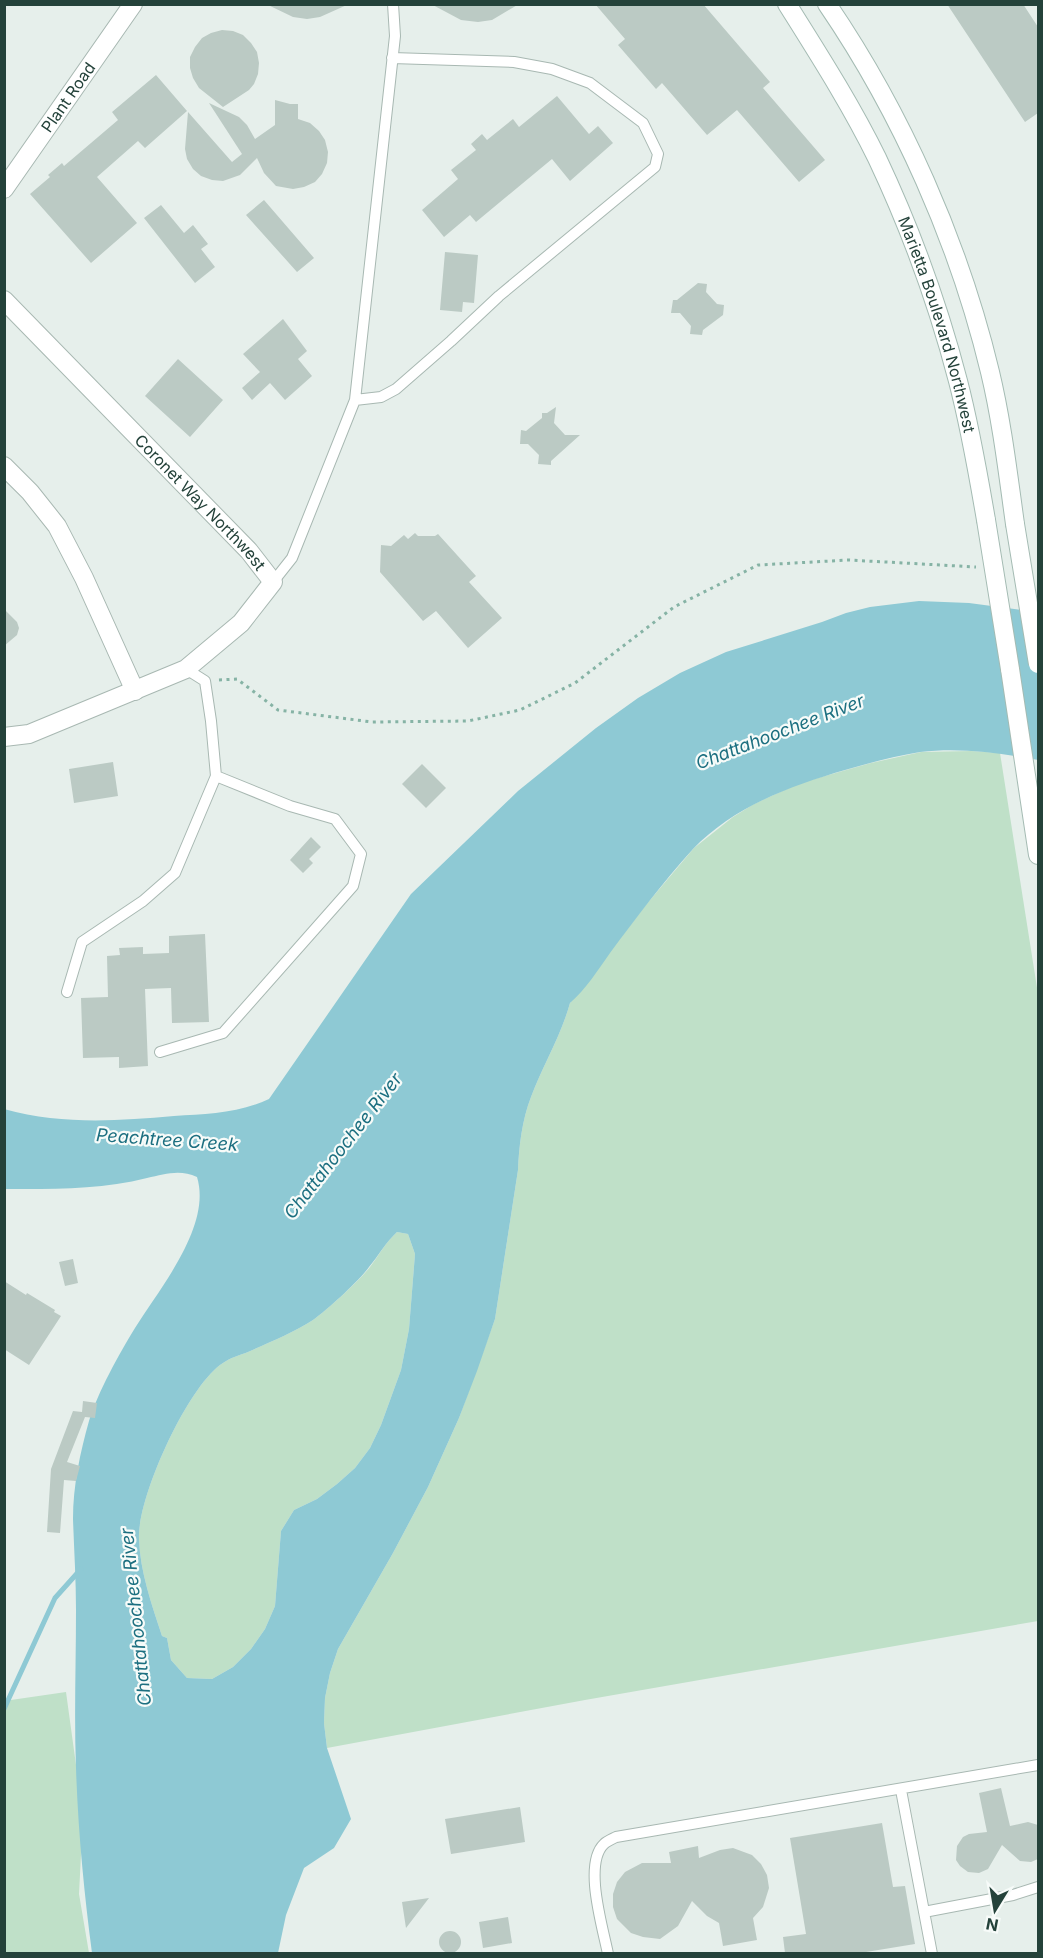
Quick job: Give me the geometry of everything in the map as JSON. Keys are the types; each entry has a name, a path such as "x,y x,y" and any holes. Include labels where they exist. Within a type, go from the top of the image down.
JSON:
{"main road":[{"name":"Plant Road","path":"4,189 133,4"},
{"name":"Marietta Boulevard Northwest","path":"788,4 836,82 866,138 912,239 934,297 972,441 1038,855"},
{"name":"Marietta Boulevard Northwest","path":"827,4 896,122 925,180 975,315 991,374 1038,664"},
{"name":"Coronet Way Northwest","path":"4,300 249,551 273,582 241,623 186,669 29,734 4,737"},
{"path":"4,466 30,492 57,526 84,578 135,691"}],"lane":[{"path":"273,582 292,558 355,400 395,36 393,4"},
{"path":"355,400 381,397 396,389 499,296 655,168 658,154 643,123 590,83 552,69 514,62 392,58"},
{"path":"67,992 82,942 143,901 175,873 216,776 205,681 186,669"},
{"path":"160,1052 223,1032 353,886 361,854 334,819 290,806 216,776"},
{"path":"608,1953 593,1875 597,1857 603,1845 616,1837 1038,1766"},
{"path":"901,1790 932,1953"},
{"path":"924,1912 1013,1895 1038,1887"}],"path":[{"path":"205,681 237,679 278,710 372,722 468,721 520,710 575,683 674,607 758,565 849,560 985,568"}],"green space":[{"path":"921,752 1000,753 1038,994 1038,1621 585,1700 327,1748 324,1723 325,1698 338,1649 428,1487 459,1418 495,1319 525,1115 570,1003 645,906 694,848 733,817 754,804 800,783 871,763"},
{"path":"397,1232 408,1234 415,1254 409,1329 401,1370 381,1425 370,1448 355,1468 317,1499 294,1510 281,1531 275,1606 265,1629 251,1649 233,1667 212,1679 187,1678 171,1660 167,1638 162,1636 147,1588 140,1551 141,1521 146,1497 167,1444 195,1394 209,1375 223,1363 313,1320 358,1280"},
{"path":"66,1692 83,1816 79,1894 89,1953 5,1953 4,1701"}],"water":[{"path":"919,601 969,603 1038,612 1038,760 965,750 920,752 873,762 804,783 763,800 726,821 693,849 650,900 592,979 570,1003 562,1027 536,1085 525,1115 495,1319 477,1371 428,1487 338,1649 330,1673 325,1698 324,1723 327,1748 351,1819 334,1848 304,1868 286,1915 278,1953 92,1953 82,1861 76,1768 76,1598 73,1507 76,1482 89,1421 98,1398 129,1338 181,1256 191,1236 200,1196 197,1177 178,1173 94,1187 5,1189 4,1109 47,1118 110,1120 223,1112 258,1104 269,1099 411,894 518,791 596,728 638,698 680,673 726,652 870,607","holes":["397,1232 408,1234 415,1254 409,1329 401,1370 370,1448 355,1468 337,1484 317,1499 294,1510 281,1531 275,1606 265,1629 251,1649 233,1667 212,1679 187,1678 171,1660 167,1638 162,1636 147,1588 140,1551 139,1539 146,1497 167,1444 195,1394 209,1375 232,1358 313,1320 358,1280"]}],"building":[{"path":"266,4 349,4 320,17 307,19 293,17"},
{"path":"431,4 519,4 492,20 478,22 461,20"},
{"path":"595,4 703,4 770,82 763,88 825,160 799,182 737,110 707,135 662,83 656,89 618,45 625,39"},
{"path":"947,4 1023,4 1038,27 1038,113 1025,122"},
{"path":"222,30 243,35 257,52 259,63 254,84 249,90 223,107 199,88 190,68 190,57 202,38"},
{"path":"156,75 187,111 145,148 138,141 97,177 137,223 91,263 30,194 62,163 64,166 118,120 112,112"},
{"path":"557,96 589,134 598,126 613,143 570,181 552,159 476,222 470,215 444,237 422,210 458,179 451,170 476,150 471,144 482,134 487,140 513,119 519,127"},
{"path":"275,100 298,104 298,119 310,123 325,140 328,152 327,163 315,182 293,189 276,186 264,173 257,158 240,175 223,181 201,176 193,169 187,159 185,149 188,112 232,162 242,154 209,103 239,117 255,139 275,125"},
{"path":"264,200 314,258 297,272 246,215"},
{"path":"161,205 184,233 193,225 208,244 201,249 215,267 195,283 144,218"},
{"path":"445,252 478,255 474,303 463,302 462,312 440,310"},
{"path":"698,283 707,284 706,292 717,304 724,305 723,315 703,330 702,335 690,334 691,326 680,313 671,313 673,300 677,300"},
{"path":"283,319 307,351 298,359 312,376 285,400 270,383 252,400 242,388 260,372 243,354"},
{"path":"178,359 223,400 190,437 145,396"},
{"path":"556,407 554,423 565,435 580,435 551,461 551,465 538,464 539,455 528,444 520,444 521,430 526,431 542,418 542,413 547,413"},
{"path":"415,533 418,536 438,534 476,576 469,582 502,618 468,648 436,611 423,621 380,572 381,545 391,546 404,535 408,539"},
{"path":"4,609 17,622 19,628 17,635 4,646"},
{"path":"113,762 118,796 74,803 69,769"},
{"path":"422,764 446,788 426,808 402,784"},
{"path":"311,837 321,847 309,859 313,863 303,873 290,860"},
{"path":"205,934 209,1022 172,1023 171,988 145,989 148,1066 119,1068 119,1057 83,1058 81,998 108,997 107,956 120,955 119,948 143,947 143,954 169,953 169,936"},
{"path":"73,1259 78,1283 65,1286 59,1262"},
{"path":"4,1281 55,1310 54,1312 61,1316 29,1365 4,1349"},
{"path":"83,1401 97,1403 95,1418 85,1417 67,1462 80,1466 76,1481 64,1480 60,1533 47,1532 51,1469 73,1411 82,1412"},
{"path":"1001,1788 1010,1826 1028,1822 1038,1825 1038,1859 1031,1862 1020,1861 1002,1845 988,1869 979,1873 968,1872 956,1860 957,1846 963,1837 969,1834 987,1832 979,1793"},
{"path":"520,1807 525,1842 451,1854 445,1819"},
{"path":"882,1823 893,1887 905,1886 915,1944 860,1953 785,1953 783,1937 806,1934 790,1838"},
{"path":"698,1846 699,1858 733,1848 752,1855 761,1864 767,1875 769,1888 763,1907 753,1918 757,1940 723,1946 719,1923 707,1916 692,1901 678,1926 660,1939 631,1933 617,1919 613,1907 613,1894 617,1882 625,1872 642,1863 671,1863 669,1852"},
{"path":"429,1898 406,1928 402,1902"},
{"path":"508,1917 512,1943 483,1948 479,1922"},
{"path":"450,1931 458,1934 461,1942 458,1950 450,1953 442,1950 439,1942 442,1934"}],"waterway":[{"path":"4,1709 55,1598 81,1569"}],"water label":[{"name":"Chattahoochee River","path":"780,732"},
{"name":"Peachtree Creek","path":"167,1140"},
{"name":"Chattahoochee River","path":"343,1146"},
{"name":"Chattahoochee River","path":"136,1617"}]}
